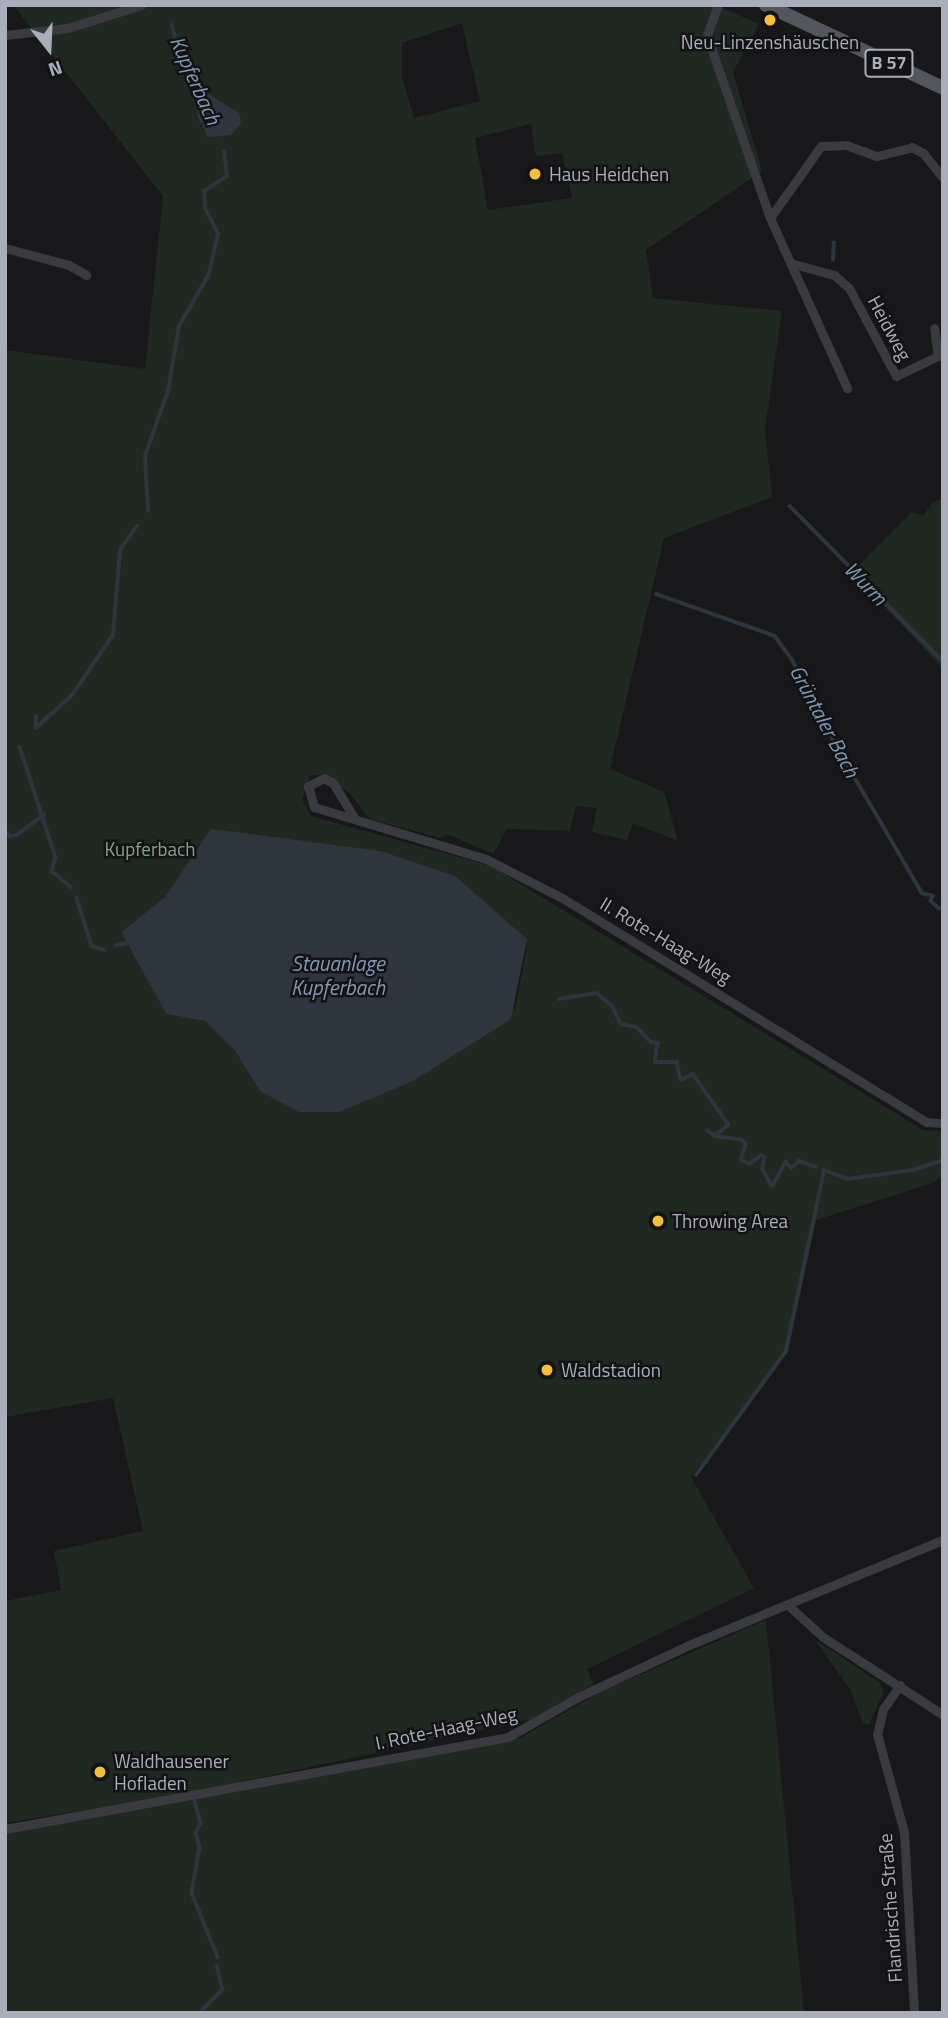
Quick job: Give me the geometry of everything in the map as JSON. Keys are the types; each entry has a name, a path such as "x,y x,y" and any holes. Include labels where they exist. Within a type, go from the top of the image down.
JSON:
{"main road":[{"name":"B 57","path":"766,5 943,88"}],"street":[{"path":"5,34 68,28 124,7 141,5"},
{"path":"718,5 708,36 770,218 846,388"},
{"path":"770,218 821,146 846,145 877,156 912,147 923,153 943,177"},
{"path":"5,247 69,265 86,275"},
{"name":"Heidweg","path":"790,263 826,272 849,288 896,376 938,356 934,328"},
{"name":"II. Rote-Haag-Weg","path":"355,819 345,797 333,783 324,778 308,786 314,807 486,859 564,899 927,1122 943,1123"},
{"name":"I. Rote-Haag-Weg","path":"5,1829 508,1737 678,1650 943,1540"},
{"path":"789,1606 823,1637 943,1715"},
{"name":"Flandrische Straße","path":"900,1685 883,1709 877,1734 904,1832 914,2013"}],"green space":[{"path":"13,5 716,5 759,24 733,72 762,171 646,250 653,298 782,311 765,429 772,497 664,538 610,769 664,792 678,841 633,823 627,840 592,832 597,808 576,806 570,831 507,829 493,854 447,834 440,838 370,819 350,794 324,774 310,776 302,799 311,816 491,866 923,1130 943,1131 943,1176 930,1184 816,1220 787,1351 691,1477 754,1588 587,1669 594,1684 533,1719 186,1794 5,1823 5,1601 61,1590 54,1551 143,1531 113,1398 5,1417 5,350 145,369 163,196","holes":["462,23 480,101 414,118 402,77 402,43","531,124 536,156 562,153 572,198 488,210 475,138","212,829 241,835 527,947 515,1009 260,1091 235,1051 205,1021 166,1014 121,932 165,897"]},
{"path":"943,498 943,669 852,572 912,512 923,516 933,502"},
{"path":"766,1620 804,2013 5,2013 5,1832 520,1738 600,1692"},
{"path":"814,1639 879,1682 884,1691 869,1725 863,1723 850,1689"}],"water":[{"path":"202,90 239,113 241,123 231,135 208,137 198,117 197,97"},
{"name":"Stauanlage Kupferbach","path":"211,829 381,851 455,876 527,939 511,1019 413,1081 339,1112 299,1112 260,1091 235,1051 205,1021 166,1014 121,932 165,897"}],"waterway":[{"name":"Kupferbach","path":"172,25 182,59 203,92"},
{"name":"Kupferbach","path":"148,511 145,456 168,391 179,326 209,274 218,234 205,209 204,191 227,176 224,151"},
{"name":"Wurm","path":"833,260 834,243"},
{"name":"Wurm","path":"790,506 943,661"},
{"name":"Kupferbach","path":"36,728 73,694 113,635 120,550 137,526"},
{"name":"Grüntaler Bach","path":"656,594 775,636 792,659 836,745 922,893 933,896 931,901 939,908"},
{"path":"36,717 36,726"},
{"name":"Kupferbach","path":"20,747 56,858 52,871 71,887"},
{"path":"5,830 10,836 17,835 44,815"},
{"name":"Kupferbach","path":"77,898 92,946 104,950"},
{"name":"Kupferbach","path":"116,945 127,943"},
{"name":"Kupferbach","path":"559,999 597,993 613,1007 621,1024 637,1027 651,1042 658,1043 655,1062 677,1062 681,1080 693,1074 729,1125 715,1136 742,1140 746,1144 741,1160 750,1164 761,1155 765,1157 763,1169 772,1186 786,1162 791,1168 799,1161 816,1167"},
{"path":"707,1130 715,1136"},
{"path":"696,1475 786,1351 824,1170 848,1179 913,1170 943,1160"},
{"path":"194,1798 201,1823 196,1833 200,1848 192,1893 218,1957"},
{"path":"199,2013 222,1990 217,1967"}],"place":[{"name":"Neu-Linzenshäuschen","path":"770,20"},
{"name":"Haus Heidchen","path":"535,174"},
{"name":"Throwing Area","path":"658,1221"},
{"name":"Waldstadion","path":"547,1370"},
{"name":"Waldhausener Hofladen","path":"100,1772"}]}
